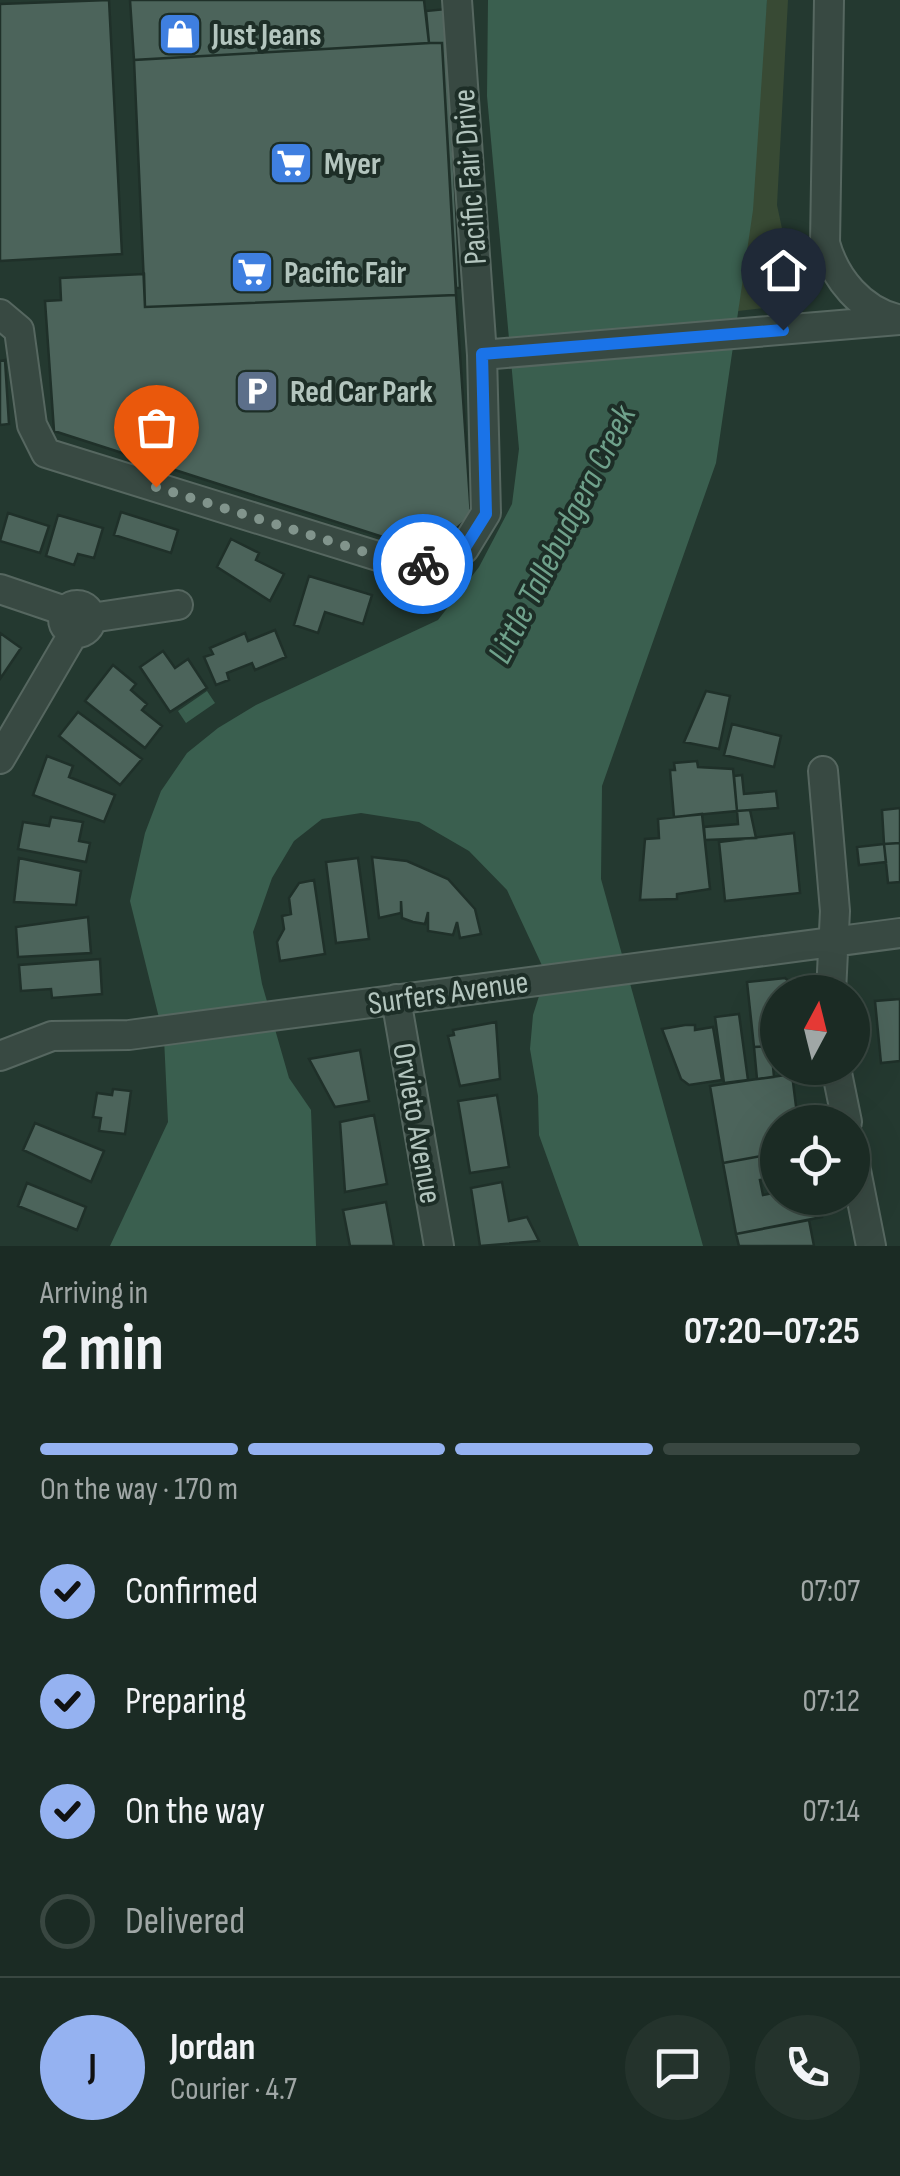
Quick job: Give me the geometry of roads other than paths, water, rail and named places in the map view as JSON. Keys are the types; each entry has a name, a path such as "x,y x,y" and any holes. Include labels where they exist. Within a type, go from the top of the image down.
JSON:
{"street":[{"name":"Pacific Fair Drive","path":"0,314 19,330 32,425 46,453 413,567 464,549 486,514 493,354 457,0"},
{"path":"829,0 825,243 836,271 860,300 877,313 900,320"},
{"path":"493,354 900,320"},
{"path":"0,589 76,621 178,605"},
{"path":"1,753 76,621"},
{"path":"823,771 835,911 831,975"},
{"name":"Surfers Avenue","path":"0,1056 52,1036 129,1035 900,933"},
{"name":"Orvieto Avenue","path":"396,1000 439,1246"},
{"path":"865,1215 871,1246"}],"water":[{"name":"Little Tallebudgera Creek","path":"488,0 767,0 753,210 716,463 602,786 601,879 703,1246 579,1246 539,1135 538,1096 530,1049 533,1015 546,974 507,890 469,851 419,822 361,813 322,819 294,841 272,878 253,932 262,984 289,1078 311,1110 316,1246 110,1246 168,1122 164,1038 130,901 145,833 161,791 187,753 218,728 256,705 438,620 479,567 512,504 519,449 487,96"},
{"path":"207,691 215,703 186,723 178,711"}],"place":[{"name":"Just Jeans","path":"180,34"},
{"name":"Myer","path":"291,163"},
{"name":"Pacific Fair","path":"252,272"},
{"name":"Red Car Park","path":"257,391"}]}
